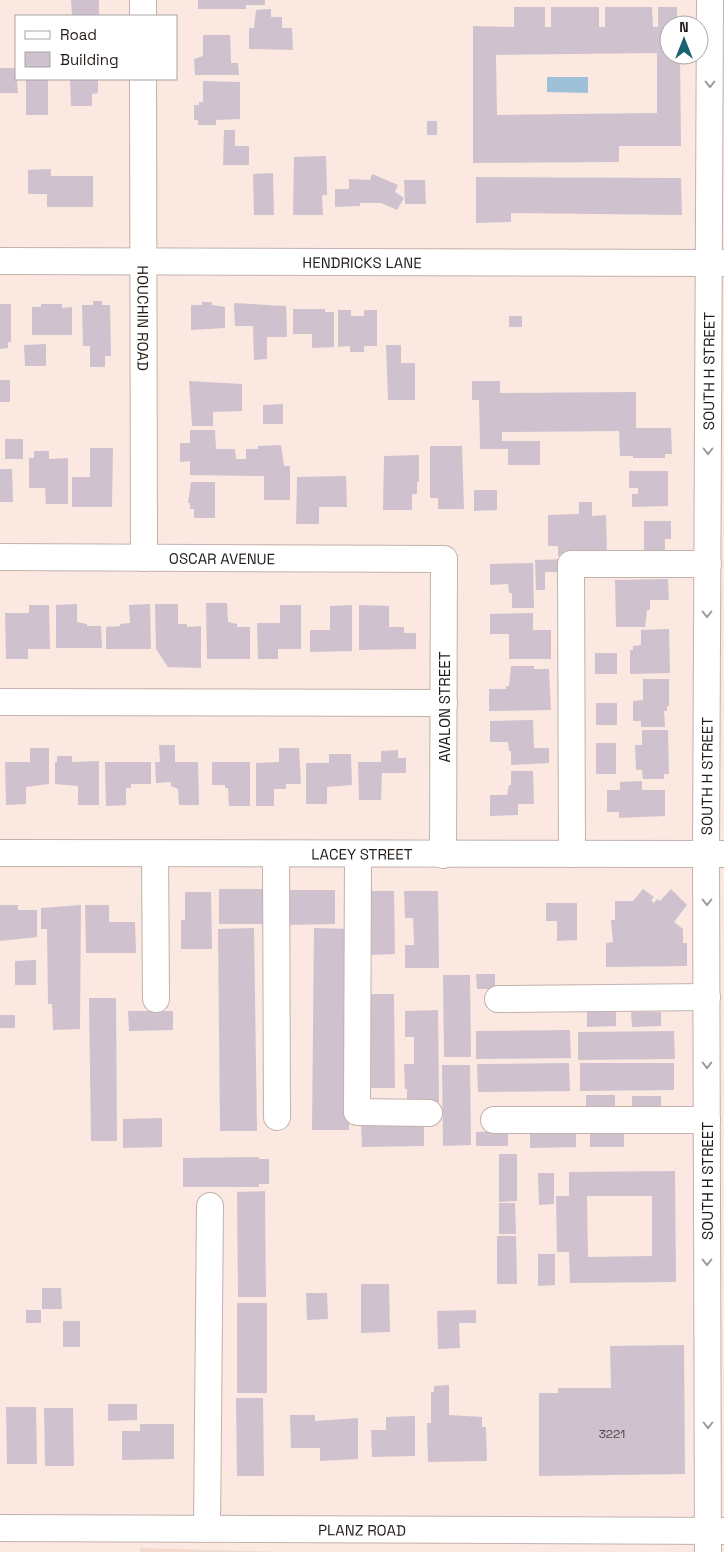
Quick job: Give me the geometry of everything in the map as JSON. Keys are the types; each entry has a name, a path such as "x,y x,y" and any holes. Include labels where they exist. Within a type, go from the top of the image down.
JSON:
{"street":[{"path":"143,0 143,15"},
{"name":"SOUTH H STREET","path":"710,0 716,262 708,564 715,854 707,997 713,1538"},
{"name":"HOUCHIN ROAD","path":"143,80 144,558"},
{"name":"HENDRICKS LANE","path":"0,261 716,262"},
{"name":"OSCAR AVENUE","path":"0,557 444,559"},
{"name":"AVALON STREET","path":"443,855 444,559"},
{"path":"572,854 571,564 708,564"},
{"path":"0,702 444,703"},
{"name":"LACEY STREET","path":"0,854 715,854"},
{"path":"155,854 156,998"},
{"path":"276,854 277,1117"},
{"path":"358,854 357,1112 429,1113"},
{"path":"498,998 707,997"},
{"path":"494,1120 707,1120"},
{"path":"199,1537 210,1206"},
{"name":"PLANZ ROAD","path":"0,1528 199,1537 442,1541 713,1538"}],"shaded area":[{"path":"140,1548 285,1552 140,1552"}],"water":[{"path":"547,77 588,77 588,93 547,92"}],"building":[{"path":"71,0 99,0 99,15 72,15"},
{"path":"198,0 265,0 265,5 246,5 246,9 198,9"},
{"path":"514,7 545,7 545,27 551,27 551,7 599,7 599,27 605,27 605,7 652,7 653,27 658,27 658,7 677,7 677,15 659,15 659,65 680,65 681,146 619,146 619,162 473,163 473,26 514,27","holes":["657,53 657,113 497,115 496,55"]},
{"path":"271,9 271,17 282,17 282,28 292,28 293,50 249,49 249,28 254,28 256,10"},
{"path":"203,35 230,35 231,63 238,63 239,75 195,75 194,59 203,56"},
{"path":"0,68 15,68 18,93 0,93"},
{"path":"26,80 48,80 48,115 26,115"},
{"path":"70,80 98,80 98,93 92,94 92,106 71,106"},
{"path":"203,81 240,82 240,119 216,120 216,125 198,125 198,120 194,120 194,105 199,105 199,102 203,102"},
{"path":"427,121 437,121 437,135 427,135"},
{"path":"224,130 235,130 235,146 249,146 249,165 223,165"},
{"path":"326,156 327,195 322,195 323,215 293,215 294,157"},
{"path":"51,169 51,176 93,176 93,207 47,207 47,194 28,194 28,170"},
{"path":"273,173 274,215 254,215 253,174"},
{"path":"372,174 398,185 395,192 404,198 397,210 381,203 360,203 360,206 335,207 335,189 349,189 349,179 370,180"},
{"path":"476,177 681,178 682,215 511,213 511,222 476,223"},
{"path":"404,180 425,180 426,204 405,204"},
{"path":"93,301 102,301 102,305 110,305 111,356 105,356 105,367 90,367 90,346 83,346 82,305 93,305"},
{"path":"202,302 212,302 212,305 225,307 225,328 191,330 191,305 202,305"},
{"path":"234,303 286,306 287,337 267,337 267,359 254,360 253,326 235,326"},
{"path":"0,304 11,304 11,342 8,342 8,348 0,349"},
{"path":"41,304 62,304 62,308 72,307 72,335 32,335 32,307 41,307"},
{"path":"293,309 325,309 325,312 334,312 334,347 312,348 312,334 293,334"},
{"path":"338,310 351,310 351,316 364,316 364,310 377,310 377,346 364,346 364,352 350,352 350,346 338,347"},
{"path":"509,316 522,316 522,327 509,327"},
{"path":"46,344 46,366 25,366 24,345"},
{"path":"386,345 401,345 401,363 415,363 415,400 388,400"},
{"path":"0,380 10,380 10,402 0,402"},
{"path":"189,381 242,384 242,411 213,412 213,426 192,426"},
{"path":"472,381 500,381 500,393 636,392 636,428 671,428 672,454 665,454 665,458 620,456 619,431 502,432 502,441 540,441 540,465 508,465 508,449 480,449 479,400 472,400"},
{"path":"283,404 283,424 263,424 263,405"},
{"path":"190,430 215,430 216,449 235,449 236,459 246,459 246,449 258,449 258,446 281,445 284,466 290,466 290,500 264,500 264,476 190,475 190,461 180,462 180,443 190,443"},
{"path":"5,439 23,439 23,459 5,459"},
{"path":"430,446 462,446 464,509 438,509 438,498 430,498"},
{"path":"90,448 113,448 112,507 72,507 72,477 90,477"},
{"path":"34,451 49,451 49,459 68,458 68,504 46,504 45,488 29,488 29,458 34,458"},
{"path":"419,455 419,482 417,482 417,494 412,494 412,510 383,510 384,456"},
{"path":"0,469 12,469 13,502 0,502"},
{"path":"629,471 668,471 668,506 632,507 632,494 638,494 638,488 629,488"},
{"path":"346,476 347,507 319,507 319,524 296,524 297,477"},
{"path":"191,482 215,482 215,518 194,518 194,509 190,509 190,503 188,503"},
{"path":"474,490 497,490 497,510 474,511"},
{"path":"579,502 592,502 592,516 606,515 607,558 558,556 558,546 548,546 548,515 579,514"},
{"path":"644,521 671,521 671,539 665,539 665,551 644,551"},
{"path":"566,559 566,572 545,572 545,590 536,590 535,560"},
{"path":"533,563 534,608 512,608 512,593 509,593 508,584 490,585 490,564"},
{"path":"668,579 669,600 650,600 650,610 647,610 645,627 616,627 615,580"},
{"path":"206,603 227,603 228,622 237,624 237,627 250,627 250,659 207,659"},
{"path":"77,604 77,622 87,624 87,626 101,626 102,648 56,648 56,605"},
{"path":"150,604 151,649 106,649 106,627 130,623 129,605"},
{"path":"155,604 178,604 178,624 187,624 187,627 201,626 201,668 168,667 156,649"},
{"path":"29,605 49,605 50,649 28,649 28,659 6,659 5,613 29,613"},
{"path":"280,605 301,605 301,649 278,649 278,659 258,659 257,623 280,623"},
{"path":"352,605 352,651 310,652 310,630 330,630 330,606"},
{"path":"359,605 389,606 389,627 404,627 404,633 416,633 416,649 359,650"},
{"path":"533,613 533,630 551,630 551,659 509,659 509,634 490,634 490,614"},
{"path":"669,629 670,673 630,674 630,650 633,650 633,646 641,645 641,630"},
{"path":"595,653 617,653 617,674 595,674"},
{"path":"511,666 534,666 534,669 549,669 551,710 489,711 489,689 506,689 506,686 509,686"},
{"path":"643,679 669,679 669,706 667,706 667,711 664,711 665,727 641,727 641,721 633,721 633,701 643,700"},
{"path":"596,703 617,703 617,725 596,725"},
{"path":"533,720 534,748 549,748 549,763 511,765 511,751 509,751 508,742 490,742 490,721"},
{"path":"642,730 668,730 669,774 664,774 664,779 643,779 642,770 636,770 635,745 642,745"},
{"path":"596,743 616,743 616,774 596,774"},
{"path":"159,745 175,745 175,762 198,762 199,805 179,805 178,789 171,786 171,782 156,783 155,762 160,762"},
{"path":"30,748 49,748 49,784 26,787 26,804 6,805 5,762 30,762"},
{"path":"279,748 299,748 301,784 286,784 286,789 274,789 274,806 256,806 256,763 279,762"},
{"path":"398,750 398,758 406,758 406,773 382,773 381,800 359,800 358,762 381,762 381,751"},
{"path":"329,754 351,754 352,785 327,787 327,804 306,804 306,763 329,763"},
{"path":"57,756 72,756 72,762 99,761 99,805 78,805 78,786 55,784 55,762 57,762"},
{"path":"105,762 151,762 151,784 131,784 131,788 126,788 126,805 106,806"},
{"path":"212,762 250,762 250,806 229,806 228,788 225,788 225,785 212,785"},
{"path":"511,771 533,771 534,804 518,804 518,815 490,816 490,795 507,795 509,785 511,785"},
{"path":"642,781 642,790 665,790 665,816 619,818 619,812 607,812 607,790 620,790 620,782"},
{"path":"219,889 266,889 266,924 219,924"},
{"path":"643,889 654,897 651,900 654,903 657,899 660,901 671,889 687,905 674,922 683,929 683,943 687,943 687,966 606,967 606,943 613,942 611,920 615,920 615,901 633,901"},
{"path":"287,890 335,890 335,924 287,925"},
{"path":"370,891 394,891 395,954 370,955"},
{"path":"404,891 438,891 439,968 405,968 405,945 414,945 413,918 405,918"},
{"path":"185,892 211,892 212,949 181,949 181,920 185,920"},
{"path":"546,903 577,903 577,940 557,941 557,921 546,921"},
{"path":"0,905 18,905 18,910 37,910 37,937 0,941"},
{"path":"81,905 80,1029 53,1030 52,1004 48,1004 47,929 41,929 41,908"},
{"path":"85,905 109,905 109,922 135,922 136,953 86,953"},
{"path":"254,928 257,1131 220,1131 218,929"},
{"path":"314,928 350,929 349,1130 312,1130"},
{"path":"36,960 36,985 15,985 15,961"},
{"path":"476,974 495,974 495,989 477,989"},
{"path":"443,975 470,975 471,1057 444,1057"},
{"path":"369,994 394,994 395,1088 370,1088"},
{"path":"89,998 116,998 117,1141 91,1141"},
{"path":"438,1010 439,1102 407,1103 404,1064 414,1064 414,1037 405,1037 405,1011"},
{"path":"128,1011 173,1011 173,1030 129,1031"},
{"path":"587,1011 616,1011 616,1026 587,1027"},
{"path":"631,1012 661,1012 661,1026 632,1027"},
{"path":"0,1015 15,1015 15,1028 0,1028"},
{"path":"570,1030 571,1058 476,1059 476,1031"},
{"path":"674,1031 675,1059 578,1060 578,1032"},
{"path":"569,1063 570,1091 478,1092 477,1064"},
{"path":"580,1063 674,1063 674,1090 580,1091"},
{"path":"442,1065 470,1065 471,1145 443,1146"},
{"path":"586,1095 615,1095 615,1109 586,1110"},
{"path":"632,1096 661,1096 661,1110 632,1111"},
{"path":"162,1118 162,1147 123,1148 123,1119"},
{"path":"361,1122 424,1122 424,1146 362,1147"},
{"path":"508,1131 508,1146 476,1146 476,1132"},
{"path":"530,1132 576,1132 576,1147 530,1148"},
{"path":"624,1132 624,1147 590,1147 590,1133"},
{"path":"499,1154 517,1154 517,1201 499,1202"},
{"path":"259,1157 259,1159 269,1159 269,1184 259,1184 259,1187 183,1187 183,1158"},
{"path":"675,1171 676,1282 570,1283 569,1252 557,1252 556,1196 569,1196 569,1172","holes":["587,1196 652,1196 652,1256 588,1257"]},
{"path":"538,1173 554,1173 554,1204 539,1205"},
{"path":"265,1191 266,1297 238,1297 237,1192"},
{"path":"499,1203 515,1203 516,1234 499,1234"},
{"path":"497,1236 516,1236 517,1284 497,1284"},
{"path":"538,1254 555,1254 555,1285 538,1286"},
{"path":"361,1284 389,1284 390,1332 361,1333"},
{"path":"42,1288 61,1288 62,1309 42,1309"},
{"path":"306,1293 327,1293 328,1319 307,1320"},
{"path":"237,1303 267,1303 267,1393 237,1393"},
{"path":"26,1310 41,1310 41,1323 26,1323"},
{"path":"476,1310 476,1323 459,1323 460,1348 438,1349 437,1311"},
{"path":"63,1321 80,1321 80,1347 63,1347"},
{"path":"684,1345 685,1474 539,1476 539,1393 558,1393 558,1388 611,1388 610,1346"},
{"path":"449,1385 449,1415 482,1417 482,1427 486,1427 487,1461 428,1462 427,1423 431,1423 431,1392 434,1392 434,1386"},
{"path":"236,1398 263,1398 264,1476 237,1476"},
{"path":"108,1404 137,1404 137,1420 108,1421"},
{"path":"6,1407 36,1407 37,1464 7,1464"},
{"path":"44,1408 73,1408 74,1466 45,1466"},
{"path":"290,1415 315,1415 315,1421 358,1418 358,1459 320,1461 320,1448 291,1448"},
{"path":"415,1416 415,1456 372,1457 371,1430 386,1430 386,1417"},
{"path":"140,1424 174,1424 174,1459 122,1460 122,1431 140,1431"}]}
